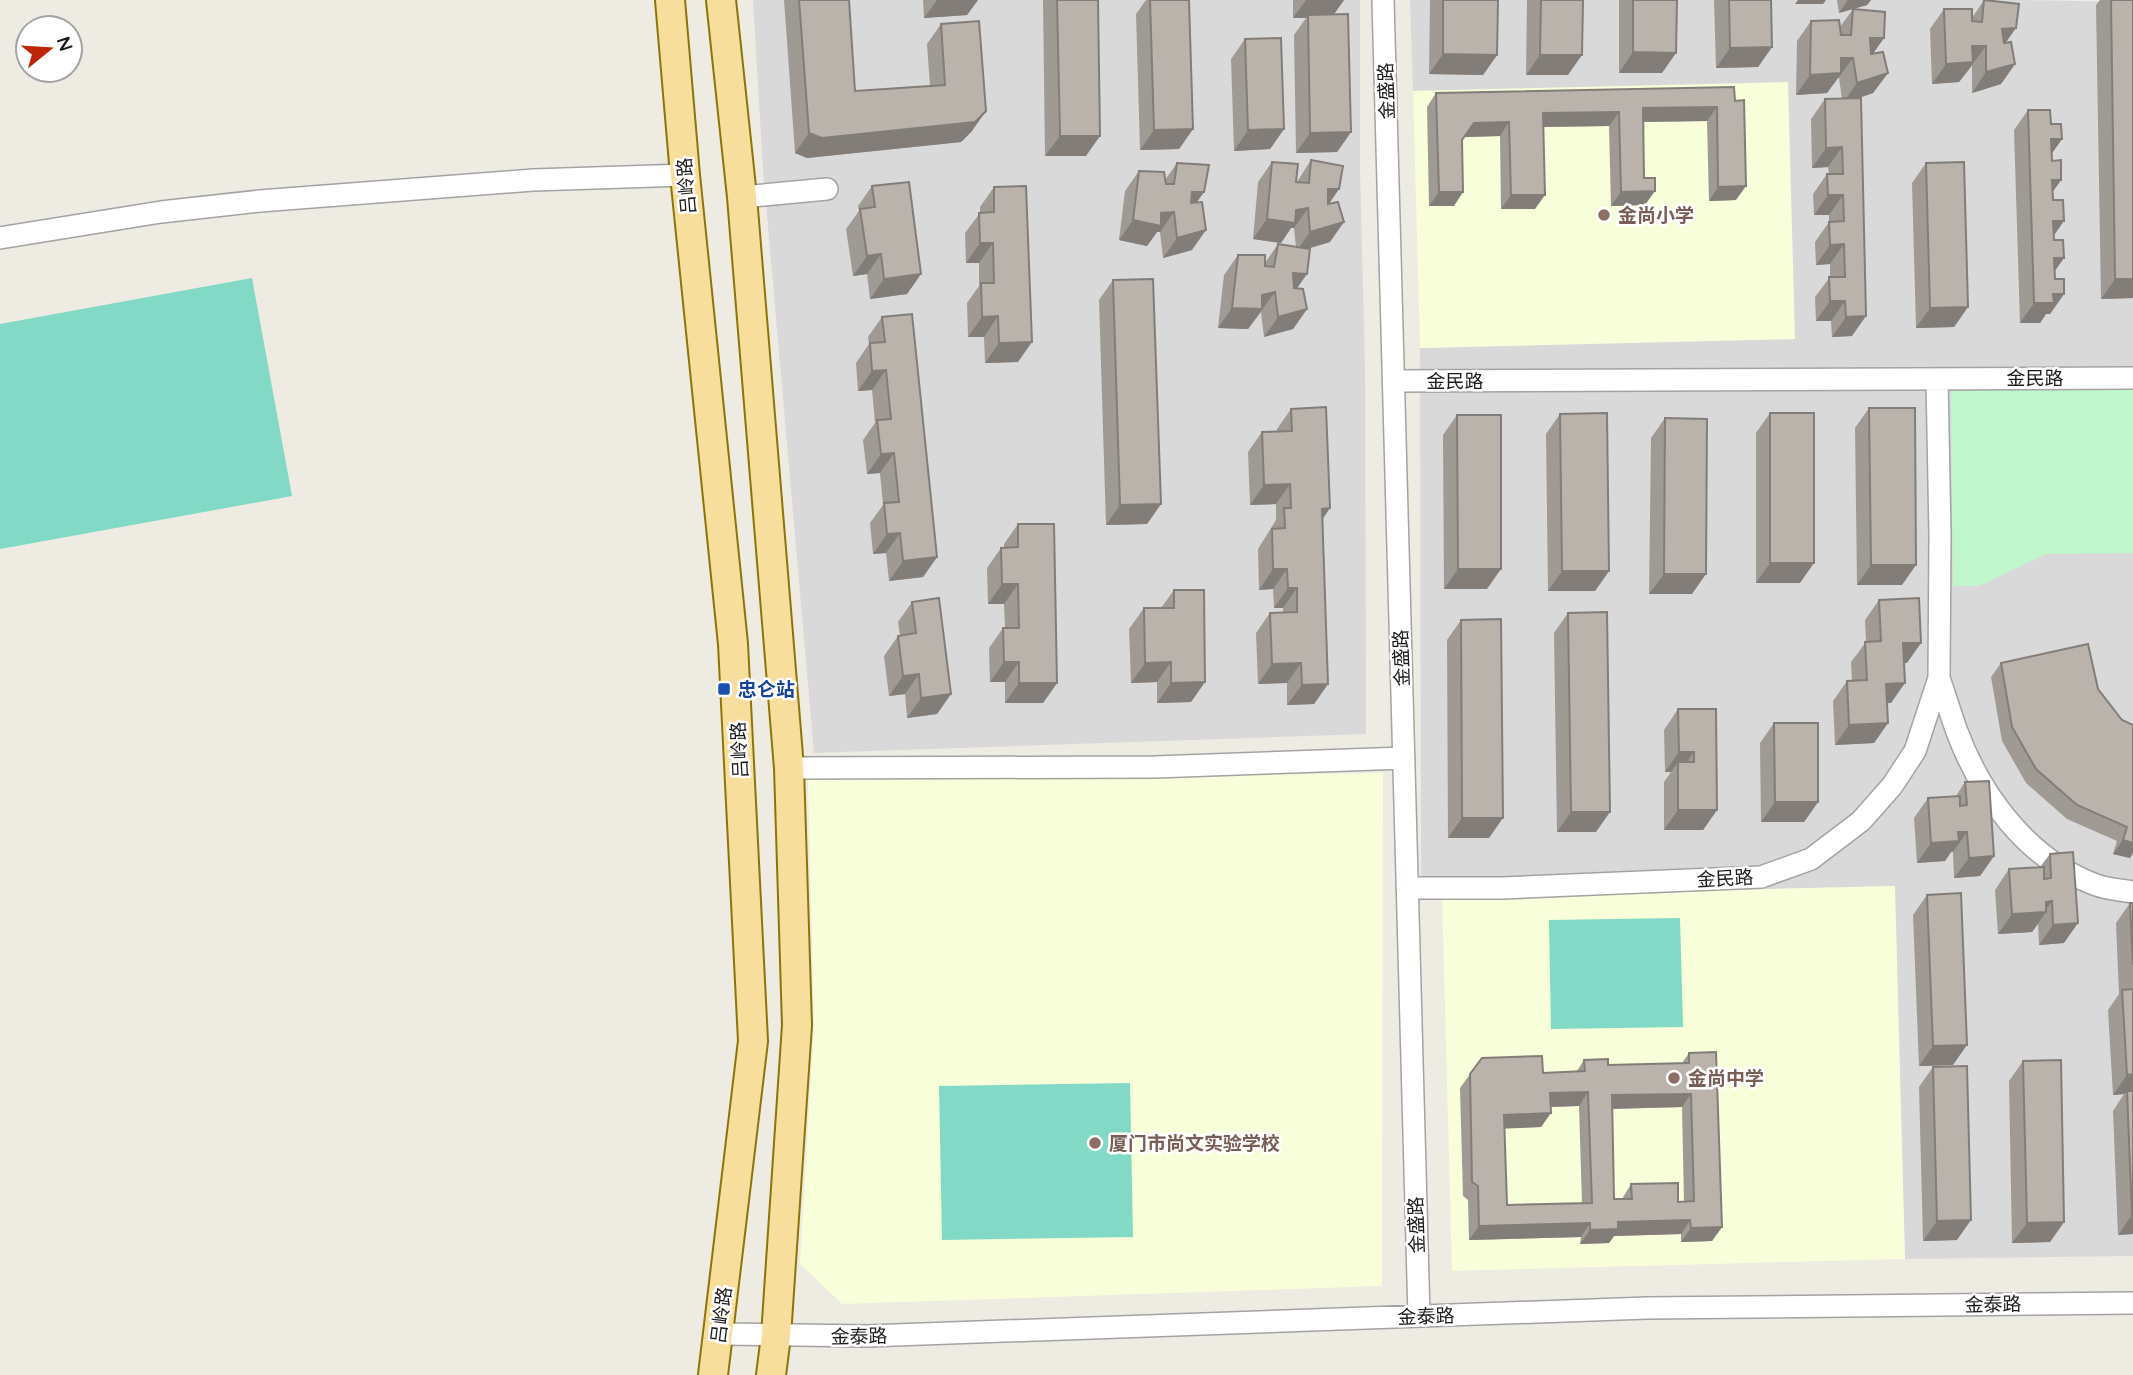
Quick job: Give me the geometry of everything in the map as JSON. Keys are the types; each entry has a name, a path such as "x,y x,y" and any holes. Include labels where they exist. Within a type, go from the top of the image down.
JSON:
{"main road":[{"name":"吕岭路","path":"670,0 685,175 733,644 753,1041 713,1375"},
{"path":"721,0 742,197 789,768 797,1025 771,1375"}],"street":[{"name":"金盛路","path":"1383,0 1419,1317"},
{"path":"0,237 161,212 260,201 533,180 685,175"},
{"path":"742,197 827,188"},
{"name":"金民路","path":"1394,381 2133,378"},
{"name":"金民路","path":"1407,888 1503,888 1761,877 1811,859 1861,821 1892,786 1915,751 1939,678 1937,379"},
{"name":"金民路","path":"1939,678 1957,732 1984,786 2019,835 2054,864 2097,885 2133,892"},
{"path":"789,768 1155,767 1404,758"},
{"name":"金泰路","path":"719,1334 867,1336 1647,1308 2133,1303"}],"shaded area":[{"path":"753,0 1360,0 1366,734 814,753 763,169"},
{"path":"1410,0 2133,2 2133,1256 1905,1259 1894,886 1442,897 1421,878 1420,348 1788,339 1788,83 1413,91"},
{"name":"金尚小学","path":"1788,82 1795,339 1420,348 1413,91"},
{"path":"252,278 292,496 0,549 0,324"},
{"path":"2133,389 2133,553 2046,554 1979,586 1953,586 1951,390"},
{"name":"厦门市尚文实验学校","path":"1383,773 1382,1286 842,1304 800,1264 814,1023 808,780"},
{"name":"金尚中学","path":"1895,886 1905,1259 1452,1271 1442,897"},
{"path":"1680,918 1683,1027 1551,1029 1549,920"},
{"path":"1130,1083 1133,1237 942,1240 939,1086"}],"building":[{"path":"799,0 849,0 855,91 945,85 941,24 979,21 986,111 975,122 822,138 809,133"},
{"path":"1057,0 1098,0 1100,136 1060,136"},
{"path":"1150,0 1189,0 1193,129 1154,130"},
{"path":"1443,0 1498,0 1497,55 1443,54"},
{"path":"1541,0 1583,0 1582,55 1540,55"},
{"path":"1633,0 1677,0 1676,53 1633,52"},
{"path":"1729,0 1771,0 1772,47 1730,48"},
{"path":"1984,0 2019,4 2016,28 2002,29 2004,43 2011,42 2015,64 1986,72 1986,46 1972,46 1973,62 1946,64 1944,9 1972,9 1972,21 1982,22"},
{"path":"2111,0 2133,0 2133,279 2115,279"},
{"path":"1853,9 1885,12 1884,38 1870,38 1871,54 1883,52 1888,73 1857,83 1853,58 1841,58 1841,73 1810,75 1811,21 1839,20 1841,35 1851,35"},
{"path":"1348,14 1351,132 1310,133 1308,15"},
{"path":"1281,38 1284,129 1248,130 1245,39"},
{"path":"1734,87 1735,101 1744,100 1746,186 1718,187 1717,107 1643,108 1644,178 1655,178 1655,191 1621,192 1619,112 1543,113 1545,195 1511,195 1509,122 1474,123 1462,140 1463,192 1439,192 1436,93"},
{"path":"1861,98 1866,316 1846,317 1845,301 1830,301 1829,277 1845,277 1844,244 1830,245 1829,222 1844,221 1843,195 1828,195 1827,174 1843,174 1842,147 1826,148 1825,99"},
{"path":"2028,110 2050,110 2051,124 2061,124 2062,139 2051,139 2052,161 2061,160 2061,180 2052,180 2053,200 2063,200 2064,221 2053,221 2054,240 2063,240 2064,258 2054,258 2055,279 2064,279 2064,294 2053,294 2054,303 2034,303"},
{"path":"1311,160 1343,166 1339,189 1328,189 1328,204 1338,202 1344,222 1310,232 1308,208 1296,210 1295,223 1267,219 1272,162 1298,164 1296,182 1309,183"},
{"path":"1964,162 1968,307 1930,308 1926,163"},
{"path":"1177,163 1209,165 1204,192 1192,192 1191,203 1202,202 1206,230 1177,238 1174,212 1161,213 1161,226 1133,220 1139,171 1164,172 1166,184 1174,184"},
{"path":"909,182 921,274 884,279 881,254 867,256 860,209 875,207 872,186"},
{"path":"1026,186 1032,342 999,343 998,316 982,317 981,283 994,283 993,243 980,243 979,213 994,212 994,187"},
{"path":"1278,244 1310,249 1307,274 1293,273 1294,288 1303,289 1307,309 1278,317 1275,292 1262,295 1262,309 1232,308 1238,255 1265,255 1265,266 1274,267"},
{"path":"1153,279 1161,504 1120,505 1113,280"},
{"path":"912,314 937,557 903,561 900,533 887,534 884,503 899,502 894,453 881,454 877,420 891,419 886,370 872,371 870,343 885,342 882,317"},
{"path":"1326,407 1330,508 1322,509 1328,684 1302,685 1301,663 1272,664 1270,613 1297,612 1297,588 1288,588 1287,569 1273,569 1272,529 1285,528 1284,508 1291,508 1290,484 1264,485 1262,432 1292,431 1291,409"},
{"path":"1869,408 1915,408 1916,565 1871,565"},
{"path":"1607,413 1609,571 1562,571 1560,414"},
{"path":"1770,413 1814,413 1814,563 1770,563"},
{"path":"1457,415 1501,415 1501,569 1458,569"},
{"path":"1665,418 1707,419 1706,574 1664,574"},
{"path":"1018,524 1054,524 1057,683 1019,683 1019,662 1004,662 1003,628 1019,628 1018,584 1002,584 1001,548 1018,547"},
{"path":"1174,590 1204,590 1205,682 1171,683 1171,662 1145,663 1144,608 1174,608"},
{"path":"939,598 951,694 921,698 919,674 903,676 898,636 916,633 912,602"},
{"path":"1919,598 1921,643 1903,643 1905,683 1886,684 1888,723 1849,725 1847,681 1867,680 1865,642 1881,641 1879,600"},
{"path":"1607,612 1610,812 1571,812 1568,613"},
{"path":"1501,619 1503,818 1462,818 1461,620"},
{"path":"2088,644 2098,689 2122,720 2133,725 2133,843 2123,840 2127,827 2077,805 2036,769 2012,727 2001,663"},
{"path":"1678,709 1716,709 1717,810 1678,810 1678,762 1694,762 1694,752 1679,752"},
{"path":"1774,723 1818,723 1818,802 1775,802"},
{"path":"1989,781 1994,856 1969,858 1967,832 1958,832 1959,841 1931,843 1928,798 1960,796 1960,806 1967,805 1965,782"},
{"path":"2073,852 2078,923 2053,925 2052,901 2046,902 2046,912 2012,914 2009,869 2044,867 2044,879 2051,878 2050,854"},
{"path":"1961,893 1967,1045 1933,1046 1927,895"},
{"path":"2130,903 2133,903 2133,965"},
{"path":"2133,989 2133,1074 2127,1075 2122,990"},
{"path":"1716,1052 1722,1227 1691,1228 1690,1220 1618,1222 1618,1229 1590,1230 1590,1223 1479,1226 1478,1186 1472,1182 1470,1074 1482,1058 1542,1056 1543,1073 1585,1071 1584,1060 1608,1059 1608,1065 1689,1063 1689,1053","holes":["1588,1092 1592,1203 1507,1205 1504,1115 1551,1113 1550,1093","1691,1094 1694,1201 1678,1202 1678,1183 1631,1184 1632,1199 1614,1199 1612,1095"]},
{"path":"2061,1060 2064,1222 2027,1223 2023,1061"},
{"path":"1967,1066 1971,1220 1937,1221 1933,1067"},
{"path":"2127,1091 2133,1091 2133,1215 2132,1215"}],"place":[{"name":"金尚小学","path":"1604,215"},
{"name":"忠仑站","path":"724,689"},
{"name":"金尚中学","path":"1674,1078"},
{"name":"厦门市尚文实验学校","path":"1095,1143"}]}
